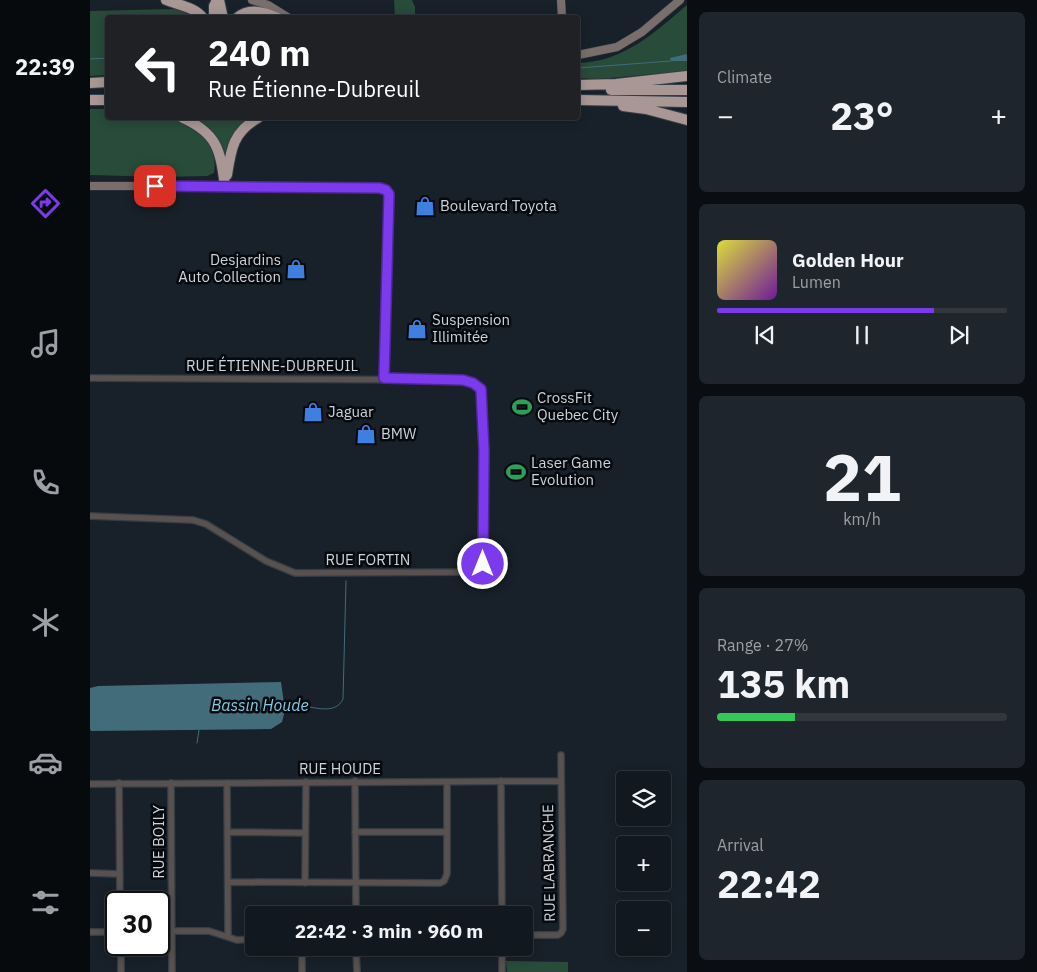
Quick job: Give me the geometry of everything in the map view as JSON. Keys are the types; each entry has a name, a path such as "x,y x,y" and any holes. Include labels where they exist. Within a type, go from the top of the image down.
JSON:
{"highway":[{"path":"166,0 199,12 202,15"},
{"path":"214,15 214,6 218,0"},
{"path":"218,0 222,15"},
{"path":"242,15 253,11 270,15"},
{"path":"580,85 616,84 687,76"},
{"path":"90,84 105,83"},
{"path":"580,89 687,90"},
{"path":"90,100 105,100"},
{"path":"580,100 687,102"},
{"path":"609,100 617,106 646,109 687,120"},
{"path":"187,120 201,127 216,144 221,156 225,186"},
{"path":"225,186 234,141 248,123 254,120"}],"street":[{"path":"252,0 268,5 284,15"},
{"path":"562,0 562,15"},
{"path":"580,55 617,47 642,32 680,0"},
{"path":"90,186 380,188 386,190 389,194 384,378"},
{"name":"RUE ÉTIENNE-DUBREUIL","path":"90,378 384,378 463,380 473,383 481,389"},
{"name":"RUE FORTIN","path":"90,516 193,520 206,524 266,562 294,573 471,572 483,564 484,451 481,389"},
{"name":"RUE LABRANCHE","path":"533,935 558,935 562,929 561,755"},
{"path":"355,781 356,906"},
{"path":"501,781 502,906"},
{"name":"RUE HOUDE","path":"90,784 561,781"},
{"path":"305,883 306,782"},
{"path":"229,882 355,883 444,881 447,874 446,782"},
{"path":"119,783 120,891"},
{"name":"RUE BOILY","path":"171,783 172,972"},
{"path":"227,783 228,937"},
{"path":"228,832 305,833"},
{"path":"355,832 446,832"},
{"path":"90,873 120,874"},
{"path":"171,931 209,931 237,940 245,940"},
{"path":"90,932 105,932"},
{"path":"121,956 121,972"},
{"path":"302,956 302,972"},
{"path":"356,956 357,972"},
{"path":"502,956 502,972"}],"green space":[{"path":"394,0 412,0 415,7 415,15 395,15"},
{"path":"687,5 687,71 598,79 580,78 580,63 594,61 624,52 662,26"},
{"path":"174,9 194,15 105,15 105,75 90,76 90,11"},
{"path":"90,109 105,109 105,120 180,120 189,124 204,137 213,154 215,163 214,173 207,176 90,175"},
{"path":"191,120 248,120 234,132 225,159"},
{"path":"506,961 568,962 568,972 507,972"}],"water":[{"path":"687,54 687,61 671,61 670,58"},
{"name":"Bassin Houde","path":"281,682 285,710 282,722 271,729 91,731 90,729 90,688 98,686"}],"waterway":[{"path":"90,59 105,58"},
{"path":"580,68 671,61"},
{"path":"284,706 326,709 336,707 343,699 346,581"},
{"path":"197,743 199,730"}],"place":[{"name":"Boulevard Toyota","path":"425,206"},
{"name":"Desjardins Auto Collection","path":"296,269"},
{"name":"Suspension Illimitée","path":"417,329"},
{"name":"CrossFit Quebec City","path":"522,407"},
{"name":"Jaguar","path":"313,412"},
{"name":"BMW","path":"366,434"},
{"name":"Laser Game Evolution","path":"516,472"}],"route":[{"path":"155,186 380,188 386,190 389,194 384,378 463,380 473,383 481,389 484,451 483,564"}]}
